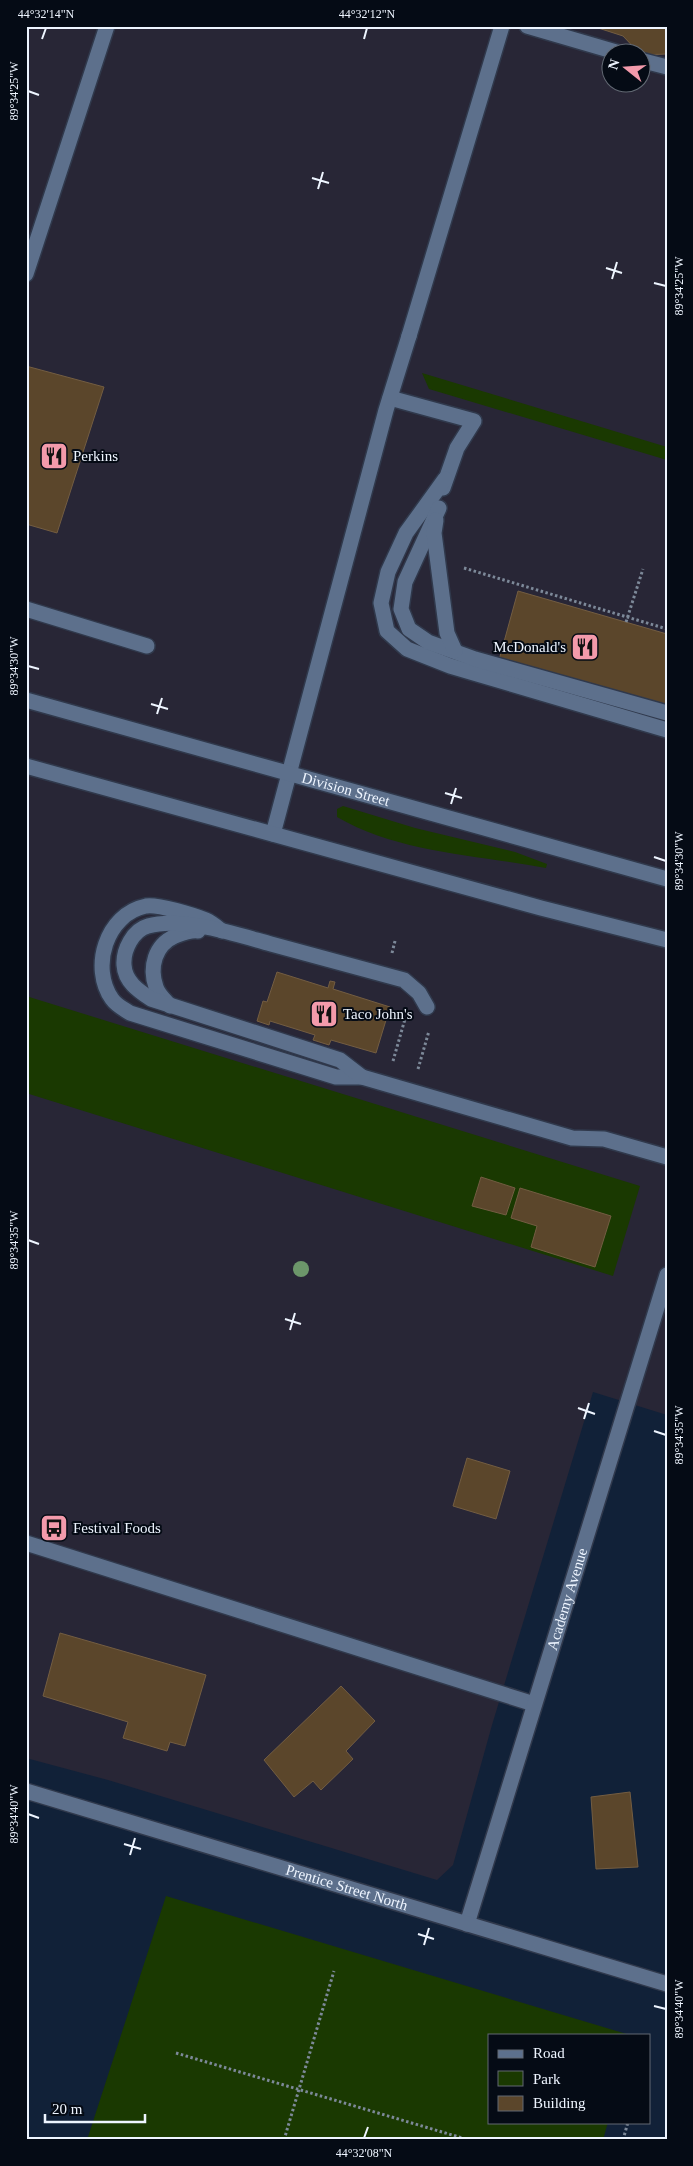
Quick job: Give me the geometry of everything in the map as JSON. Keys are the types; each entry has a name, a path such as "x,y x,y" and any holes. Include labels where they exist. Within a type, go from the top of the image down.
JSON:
{"street":[{"path":"26,274 107,26"},
{"path":"273,834 390,398 502,26"},
{"path":"527,26 600,47"},
{"path":"650,63 667,67"},
{"path":"390,398 474,422 457,448 445,479 434,533 447,633 455,651"},
{"path":"445,479 406,533 388,572 381,603 387,631 407,649 450,666 667,730"},
{"path":"439,508 405,582 401,609 409,629 428,642 455,651 667,713"},
{"path":"26,609 147,646"},
{"name":"Division Street","path":"26,700 667,879"},
{"path":"26,766 541,908 667,940"},
{"path":"222,930 207,920 167,909 147,906 130,912 115,924 106,943 102,965 104,983 112,999 130,1014 336,1077 362,1077 572,1138 604,1139 667,1157"},
{"path":"362,1077 340,1060 170,1006 152,999 137,990 126,976 124,964 127,948 133,937 146,926 166,923 222,930 404,980 419,993 427,1007"},
{"path":"170,1006 156,989 153,964 159,949 171,938 187,931 222,930"},
{"name":"Academy Avenue","path":"467,1924 534,1704 662,1305 667,1274"},
{"path":"26,1543 534,1704"},
{"name":"Prentice Street North","path":"26,1791 667,1984"}],"path":[{"path":"458,566 667,629"},
{"path":"626,622 643,569"},
{"path":"392,1064 405,1016"},
{"path":"417,1071 430,1025"},
{"path":"284,2140 334,1970"},
{"path":"176,2053 469,2140"},
{"path":"622,2140 627,2124"}],"shaded area":[{"path":"26,26 667,26 667,1415 593,1392 492,1725 453,1865 437,1880 108,1780 26,1758"}],"green space":[{"path":"422,373 667,447 667,460 429,389"},
{"path":"343,806 415,828 515,852 547,864 546,868 412,846 361,829 337,817 337,809"},
{"path":"26,996 640,1186 613,1276 26,1093"},
{"path":"166,1896 627,2034 488,2034 488,2124 607,2124 603,2140 87,2140"}],"building":[{"path":"592,26 667,26 667,54 650,55 650,42 629,42 623,36"},
{"name":"Perkins","path":"26,366 104,387 57,533 26,524"},
{"name":"McDonald's","path":"518,591 667,634 667,710 499,660"},
{"name":"Taco John's","path":"277,972 328,988 330,981 335,982 333,989 390,1007 376,1053 331,1040 329,1045 313,1040 315,1035 270,1021 269,1025 257,1021 263,1001 267,1002"},
{"path":"481,1177 515,1188 506,1215 472,1206"},
{"path":"520,1188 611,1216 595,1267 531,1247 537,1226 511,1218"},
{"path":"467,1458 510,1471 496,1519 453,1506"},
{"path":"60,1633 206,1675 185,1746 170,1742 167,1751 123,1738 128,1722 43,1696"},
{"path":"341,1686 375,1721 346,1751 353,1759 321,1790 313,1781 294,1797 264,1760"},
{"path":"630,1792 638,1867 596,1869 591,1797"}],"place":[{"name":"Perkins","path":"54,456"},
{"name":"McDonald's","path":"585,647"},
{"name":"Taco John's","path":"324,1014"},
{"name":"Festival Foods","path":"54,1528"}]}
